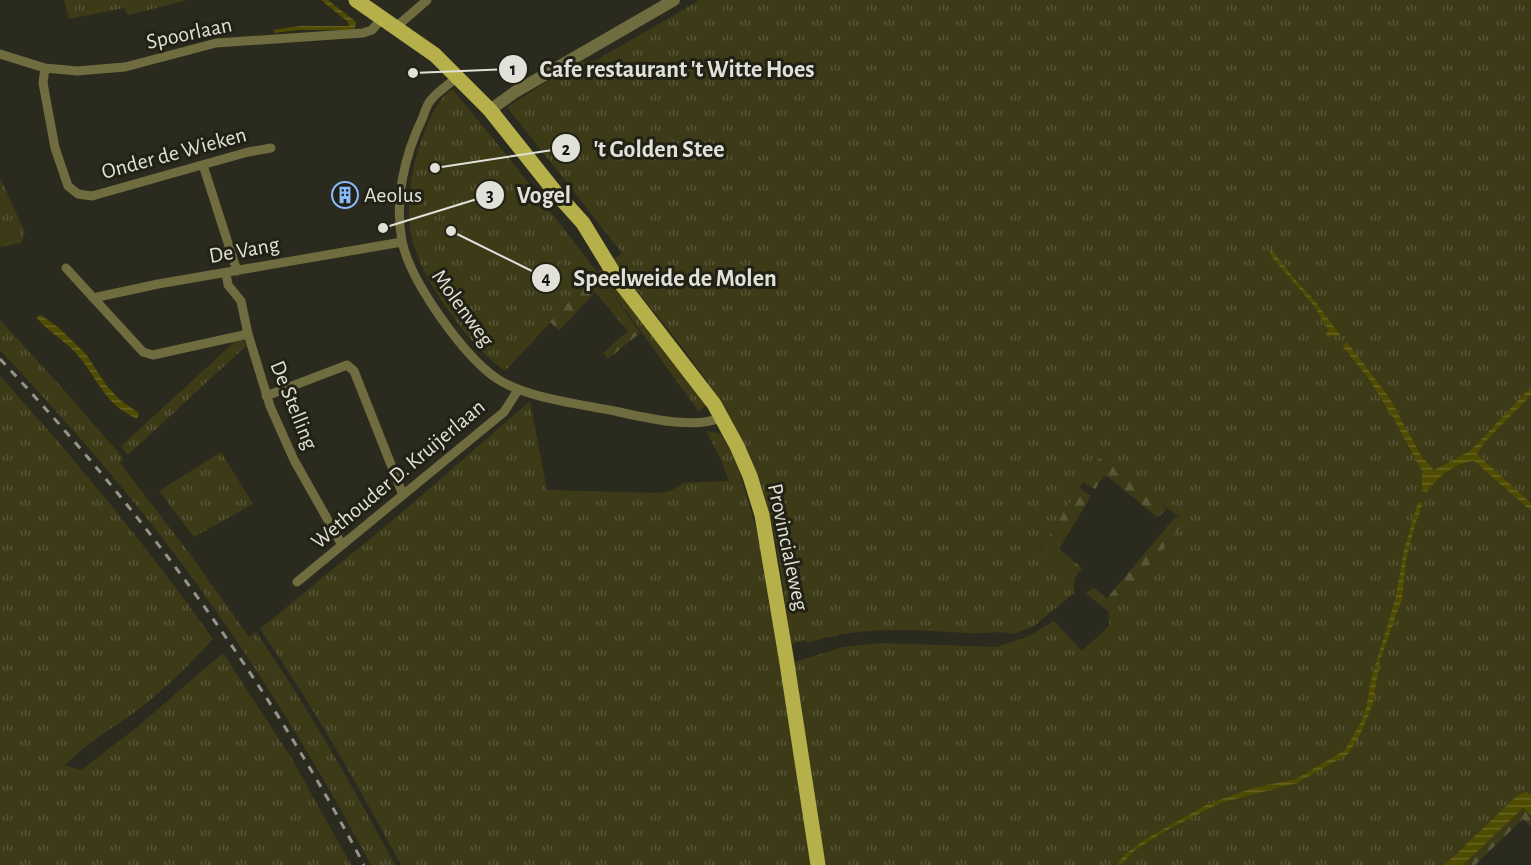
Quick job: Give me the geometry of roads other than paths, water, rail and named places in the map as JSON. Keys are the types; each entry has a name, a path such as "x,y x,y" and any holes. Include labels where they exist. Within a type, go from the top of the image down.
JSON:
{"main road":[{"name":"Provincialeweg","path":"356,0 426,47 490,110 556,193 587,245 616,277 722,417 750,476 765,531 818,865"}],"street":[{"path":"396,27 427,0"},
{"path":"490,110 515,92 674,0"},
{"name":"Spoorlaan","path":"0,54 45,68 77,71 125,68 216,44 363,33 372,30 382,18"},
{"name":"Onder de Wieken","path":"45,68 43,83 55,148 68,186 78,194 92,196 248,152 271,148"},
{"name":"Molenweg","path":"458,76 430,100 411,141 402,179 399,212 402,242 414,274 451,332 472,357 496,378 518,390 654,419 701,423 712,422 722,417"},
{"path":"203,165 237,271"},
{"name":"De Vang","path":"93,298 402,242"},
{"path":"66,268 143,352 153,355 248,334"},
{"name":"De Stelling","path":"226,273 228,285 241,301 266,396 294,460 342,545"},
{"path":"266,396 347,365 354,370 403,495"},
{"name":"Wethouder D. Kruijerlaan","path":"297,582 504,412 518,390"}],"railway":[{"path":"0,359 104,476 199,600 286,729 364,865"}],"place":[{"name":"Cafe restaurant 't Witte Hoes","path":"413,73"},
{"name":"'t Golden Stee","path":"435,168"},
{"name":"Aeolus","path":"345,195"},
{"name":"Vogel","path":"383,228"},
{"name":"Speelweide de Molen","path":"451,231"}]}
